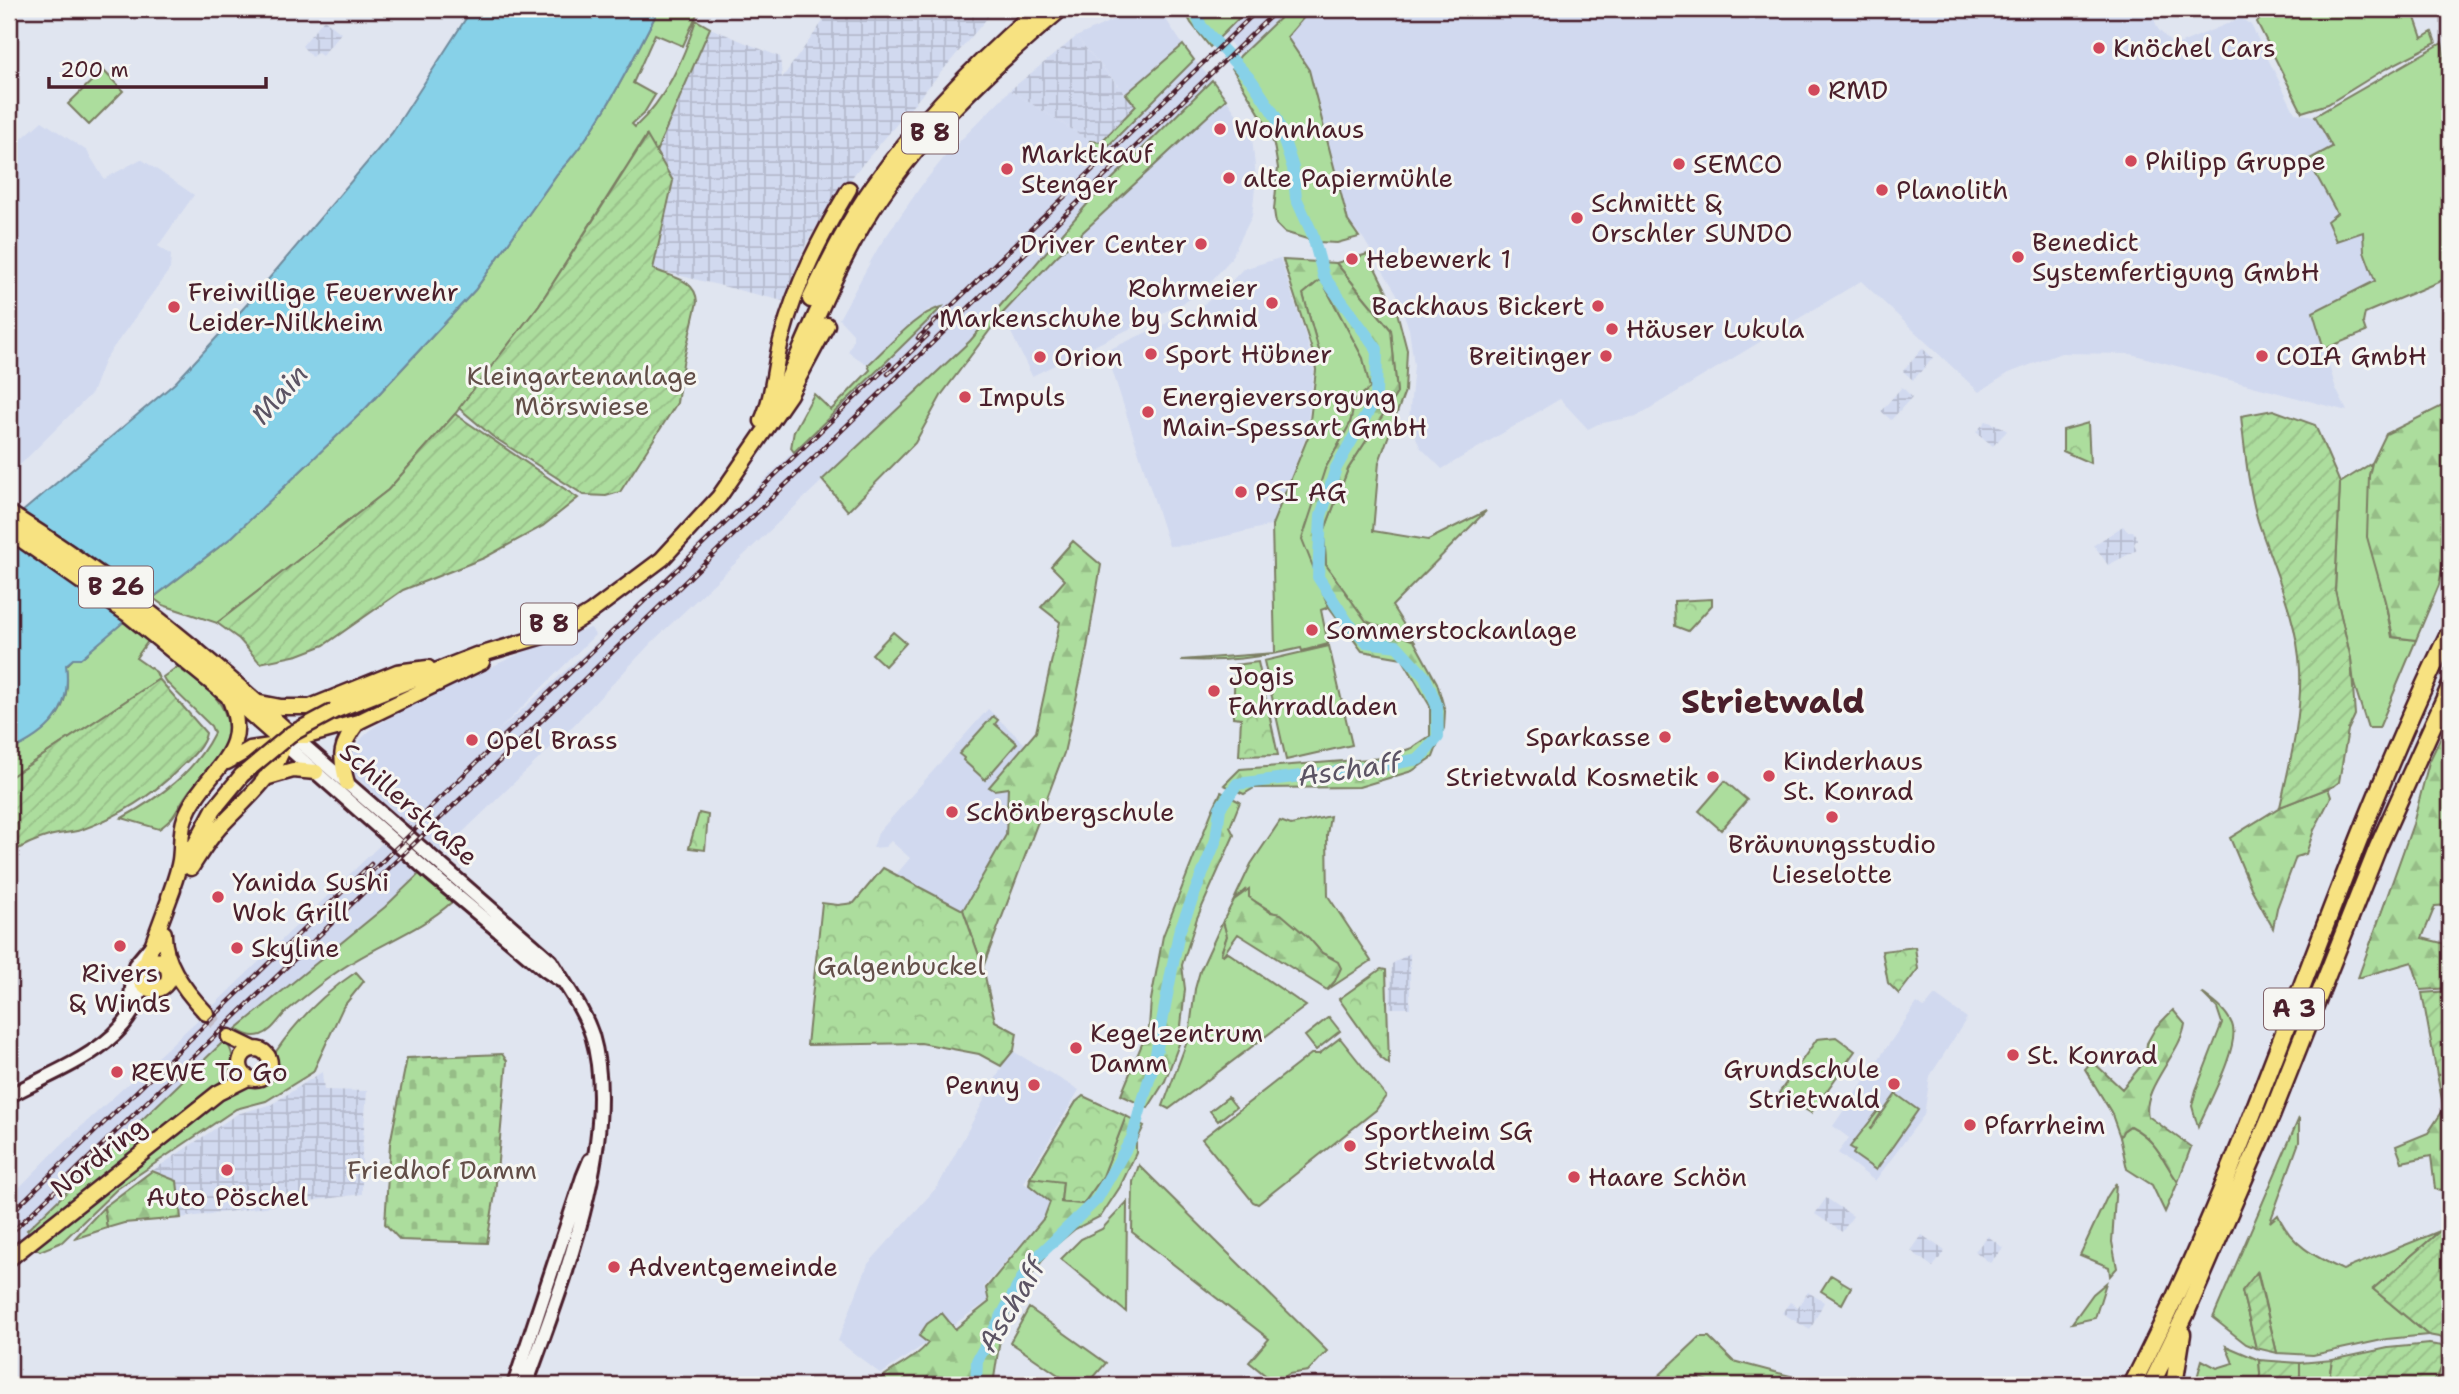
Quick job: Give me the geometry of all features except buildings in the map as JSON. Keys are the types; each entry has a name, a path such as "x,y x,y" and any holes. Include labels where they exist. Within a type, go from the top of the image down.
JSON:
{"highway":[{"name":"B 8","path":"769,415 816,289 873,187 931,115 971,72 1039,9"},
{"name":"B 8","path":"769,415 832,282 863,224 883,194 918,148 978,81 1060,9"},
{"name":"B 26","path":"9,514 110,583 213,673"},
{"name":"B 26","path":"9,530 213,673"},
{"name":"A 3","path":"2132,1385 2167,1314 2231,1168 2361,835 2450,631"},
{"name":"Schillerstraße","path":"213,673 227,694"},
{"name":"Schillerstraße","path":"213,673 255,702"},
{"name":"A 3","path":"2151,1385 2185,1315 2273,1114 2378,847 2450,687"},
{"path":"2174,1385 2185,1315"}],"main road":[{"path":"769,415 781,340 792,301 825,229 849,189"},
{"path":"769,415 800,379 827,325"},
{"name":"B 8","path":"469,658 562,629 585,617 662,559 719,497 742,464 769,415"},
{"name":"B 8","path":"174,892 191,850 214,809 242,775 282,741 334,710 469,658 568,616 627,586"},
{"path":"220,767 250,749 324,733 358,722 472,667 503,649"},
{"path":"255,702 285,707 310,707 397,672 445,668"},
{"path":"164,933 166,952 180,982 199,1007 171,990 156,985 139,971 153,962 164,933 180,861 185,818 194,801 231,751 236,732 235,712 227,694"},
{"name":"Schillerstraße","path":"227,694 346,783 517,929 551,961 583,1014 599,1068 601,1112 592,1178 526,1385"},
{"name":"Schillerstraße","path":"255,702 316,772 450,891 563,982"},
{"path":"131,1013 135,965 153,944 174,892 218,829 265,778 280,757 297,722 310,707"},
{"path":"346,783 341,764 342,751 358,722"},
{"path":"265,778 293,770 316,772"},
{"path":"153,944 153,962"},
{"path":"9,1096 101,1046 156,985 166,966 153,962"},
{"path":"257,1048 266,1053 270,1066 262,1077 248,1077 242,1072 244,1057 257,1048"},
{"name":"Nordring","path":"9,1259 218,1093 236,1073 244,1057"},
{"name":"Nordring","path":"218,1093 248,1077"},
{"name":"Schillerstraße","path":"514,1385 583,1177 594,1153"}],"shaded area":[{"path":"832,9 859,9 874,20 884,9 995,9 856,172 819,222 806,244 783,301 653,269 673,181 656,152 710,28 780,57 782,78"},
{"path":"1137,9 1159,9 1183,45 1126,94 1076,37"},
{"path":"1248,9 1289,9 1240,56 1223,33"},
{"path":"1311,9 2150,9 2158,29 2174,46 2241,18 2251,25 2295,113 2315,116 2332,148 2308,160 2337,213 2336,240 2363,232 2364,251 2375,281 2313,312 2336,389 2347,411 2131,354 2061,353 2009,373 1979,392 1861,281 1637,416 1598,424 1588,429 1560,399 1442,469 1420,447 1409,420 1414,365 1409,329 1397,294 1363,238 1348,221 1309,70 1287,37"},
{"path":"324,19 341,33 322,56 317,52 312,57 302,46"},
{"path":"1076,37 1136,106 1101,142 1090,141 1010,90"},
{"path":"1194,60 1212,80 1089,202 970,341 653,641 571,728 385,907 236,1029 9,1249 9,1198 60,1146 213,1006 404,822 356,778 350,766 353,751 361,739 374,727 418,701 561,636 591,628 595,635 495,734 604,636 941,308 928,310 868,365 848,352 853,334 839,319 878,248 947,154 1010,90 1090,141 1089,165"},
{"path":"1226,99 1252,136 1256,178 1252,216 1230,260 1206,287 1187,301 1032,376 1002,314 1056,257"},
{"path":"42,121 87,151 104,179 141,159 194,195 158,246 171,255 170,269 105,359 92,393 9,476 9,150"},
{"path":"1280,258 1307,340 1314,371 1306,437 1272,525 1188,545 1169,546 1106,351 1195,310 1220,293 1243,269"},
{"path":"1922,348 1933,358 1913,380 1903,371"},
{"path":"1902,387 1912,397 1891,420 1881,411"},
{"path":"1986,421 2007,431 1993,446 1976,432"},
{"path":"2123,526 2127,531 2133,531 2137,539 2134,544 2137,550 2108,565 2094,545"},
{"name":"Schönbergschule","path":"988,709 1026,745 990,786 1008,787 1006,835 963,910 896,875 910,858 891,841 885,847 873,848 878,833"},
{"path":"1410,953 1410,1008 1390,1008 1392,964"},
{"name":"Grundschule Strietwald","path":"1935,995 1967,1018 1930,1076 1924,1115 1875,1181 1838,1153 1849,1138 1833,1126 1917,1003 1924,1008"},
{"path":"1011,1050 1079,1090 1024,1183 1055,1204 984,1287 991,1299 881,1374 838,1341 868,1264 938,1186"},
{"path":"322,1072 324,1090 367,1091 362,1194 181,1218 177,1181 152,1171 237,1114 272,1104"},
{"path":"1826,1198 1853,1216 1842,1232 1815,1214"},
{"path":"1922,1235 1945,1251 1933,1267 1911,1251"},
{"path":"1988,1236 2003,1248 1990,1263 1975,1251"},
{"path":"1808,1292 1824,1302 1810,1330 1782,1313 1790,1302 1798,1307"}],"green space":[{"path":"659,9 699,9 683,46 655,34 633,83 655,95 644,113 632,124 635,127 656,104 672,78 696,20 710,28 656,152 646,136 539,305 455,414 388,490 217,623 163,605 153,598 232,537 364,410 475,290 601,117"},
{"path":"1184,9 1248,9 1210,47 1191,23"},
{"path":"1289,9 1311,9 1287,37 1309,70 1348,221 1359,237 1337,243 1317,242 1284,232 1276,224 1274,210 1278,168 1274,145 1267,126 1232,68 1240,56"},
{"path":"2269,9 2412,9 2422,38 2432,32 2436,43 2385,69 2328,104 2302,112 2257,22"},
{"path":"2442,43 2450,86 2450,277 2365,313 2363,323 2366,332 2324,349 2313,312 2375,281 2364,251 2363,232 2336,241 2327,221 2337,213 2308,160 2332,147 2315,116"},
{"path":"1183,45 1194,60 1089,165 1085,162 1091,147 1090,141 1101,142 1136,106 1126,94"},
{"path":"103,70 123,91 89,125 68,104"},
{"path":"1212,80 1226,99 1056,257 1002,314 942,394 915,443 848,511 822,480 970,341 1089,202"},
{"name":"Kleingartenanlage Mörswiese","path":"647,136 673,181 653,269 687,284 696,294 697,302 677,403 620,492 606,496 584,495 492,436 459,408 539,305"},
{"path":"1368,254 1397,312 1407,350 1405,391 1379,462 1373,531 1428,540 1486,511 1392,606 1414,641 1366,622 1326,565 1324,532 1348,469 1397,393 1391,330 1336,263"},
{"path":"1283,260 1336,263 1391,330 1397,393 1348,469 1324,532 1326,565 1366,621 1414,641 1437,683 1445,711 1444,728 1433,757 1412,771 1359,787 1254,788 1244,794 1224,785 1240,769 1383,758 1412,748 1430,736 1430,706 1402,658 1362,651 1329,607 1302,539 1325,469 1350,424 1355,400 1370,388 1363,358 1321,279 1303,294 1320,354 1314,356"},
{"path":"1321,279 1363,358 1371,389 1355,400 1350,424 1325,469 1314,573 1329,607 1321,610 1328,644 1302,651 1301,648 1271,654 1241,658 1181,660 1275,653 1272,525 1308,437 1316,370 1314,356 1320,354 1303,294"},
{"path":"942,307 794,452 791,448 794,431 814,394 831,410 870,370 868,365 903,331 922,316"},
{"path":"2450,402 2450,526 2439,585 2416,640 2393,637 2367,537 2369,476 2372,463 2386,434"},
{"path":"2273,410 2315,425 2340,483 2335,590 2351,659 2355,715 2348,730 2339,782 2280,807 2297,722 2300,670 2290,613 2258,521 2247,469 2241,416"},
{"name":"Kleingartenanlage Mörswiese","path":"455,414 578,498 543,526 484,558 403,590 324,645 298,655 260,663 239,639 217,623 388,490"},
{"path":"2088,423 2090,463 2063,451 2063,430"},
{"path":"2372,463 2369,476 2392,637 2416,640 2379,728 2368,728 2354,684 2335,591 2340,483"},
{"path":"1073,541 1101,565 1086,654 1064,753 983,967 963,910 1006,835 1008,788 994,790 989,787 1036,732 1060,622 1041,607 1065,580 1051,566"},
{"path":"1712,599 1712,605 1688,631 1675,626 1674,601"},
{"path":"123,622 148,641 136,658 156,672 159,679 9,778 9,751 46,729 61,708 67,682 66,666 73,659 80,659"},
{"path":"893,632 906,643 885,666 872,654"},
{"path":"1329,646 1352,745 1286,760 1264,661"},
{"path":"1258,662 1278,755 1239,756 1241,718 1233,717 1235,665"},
{"path":"177,667 204,686 222,706 228,727 227,738 218,760 189,791 170,820 159,829 122,818 175,783 197,760 214,733 211,726 165,681 163,677"},
{"path":"159,679 206,733 196,752 159,787 122,812 81,830 39,839 10,854 9,778"},
{"path":"993,716 998,720 995,724 1017,743 985,780 959,754"},
{"path":"2450,718 2450,905 2435,906 2422,938 2450,945 2450,988 2421,990 2412,962 2358,978 2413,824 2429,762"},
{"path":"1725,781 1747,800 1721,830 1699,811"},
{"path":"2328,788 2331,797 2314,830 2306,854 2296,857 2277,908 2273,928 2251,888 2230,838 2280,807"},
{"path":"1221,792 1240,802 1230,827 1234,835 1197,918 1182,965 1185,989 1179,1044 1165,1081 1148,1108 1121,1095 1149,1027 1151,1000 1163,936"},
{"path":"699,813 708,815 705,850 689,848"},
{"path":"1330,816 1327,835 1328,896 1371,961 1327,990 1335,981 1333,958 1322,953 1295,926 1248,897 1245,890 1234,900 1251,864 1280,821 1291,825"},
{"name":"Galgenbuckel","path":"883,868 963,910 983,967 995,1021 1017,1033 1014,1050 1001,1066 979,1054 921,1043 807,1045 822,903 854,903"},
{"path":"420,873 453,901 424,923 345,966 288,1010 265,1033 251,1036 236,1029 385,907"},
{"path":"1249,889 1249,897 1270,912 1281,914 1322,953 1338,962 1341,968 1327,990 1238,934 1223,955 1221,954 1227,936 1223,921 1234,900"},
{"path":"1223,921 1227,936 1221,953 1223,955 1227,952 1306,1006 1169,1109 1163,1106 1189,1036 1200,971"},
{"path":"1915,947 1918,969 1899,994 1888,983 1882,951"},
{"path":"1381,969 1386,970 1389,1064 1381,1058 1339,999"},
{"path":"356,972 364,981 343,1007 313,1072 266,1101 236,1109 117,1189 62,1242 40,1251 33,1247 157,1147 239,1087 268,1081 275,1065 275,1053 292,1030 311,1008"},
{"path":"2450,991 2450,1074 2437,1075 2422,993"},
{"path":"2202,993 2226,1015 2232,1024 2233,1034 2228,1060 2198,1127 2192,1106 2222,1023 2217,1008"},
{"path":"2173,1010 2185,1024 2182,1035 2150,1094 2147,1105 2148,1116 2191,1147 2178,1182 2147,1137 2130,1126 2120,1137 2111,1112 2085,1069 2092,1061 2122,1089 2145,1061 2147,1043 2156,1027"},
{"path":"1329,1017 1340,1031 1316,1050 1305,1036"},
{"path":"1836,1037 1855,1051 1811,1113 1779,1093 1817,1039"},
{"path":"1340,1038 1386,1096 1376,1110 1258,1204 1253,1202 1202,1139 1311,1054 1319,1054"},
{"path":"225,1040 232,1058 227,1076 134,1153 29,1232 27,1230"},
{"name":"Friedhof Damm","path":"502,1054 507,1061 495,1194 487,1243 400,1240 385,1224 390,1144 407,1058"},
{"path":"2450,1074 2450,1108 2444,1109 2437,1075"},
{"path":"1896,1094 1918,1110 1876,1170 1853,1154 1855,1150 1850,1147 1878,1111 1881,1113 1870,1130"},
{"path":"1083,1096 1126,1116 1103,1176 1083,1204 1061,1202 1063,1182 1030,1178 1076,1102"},
{"path":"1228,1097 1236,1107 1218,1121 1210,1111"},
{"path":"1076,1102 1084,1109 1063,1182 1061,1202 1083,1204 1103,1176 1126,1116 1144,1126 1136,1142 1136,1153 1120,1187 1101,1216 1075,1229 1050,1250 1018,1294 1001,1332 993,1385 872,1385 923,1349 928,1343 919,1336 927,1324 942,1313 955,1329 989,1302 986,1288 1044,1218 1050,1202 1029,1185 1030,1178"},
{"path":"2450,1108 2450,1191 2435,1189 2431,1156 2402,1162 2396,1146 2428,1133 2444,1109"},
{"path":"2299,1118 2299,1142 2270,1222 2278,1215 2290,1234 2304,1248 2343,1270 2440,1231 2373,1289 2428,1335 2387,1339 2313,1355 2277,1353 2258,1273 2242,1291 2256,1348 2246,1344 2213,1318"},
{"path":"2130,1126 2153,1144 2178,1182 2165,1212 2152,1185 2127,1169 2120,1137"},
{"path":"1139,1165 1327,1351 1308,1371 1289,1374 1275,1383 1249,1362 1269,1339 1132,1232 1133,1182"},
{"path":"152,1171 177,1181 181,1218 124,1223 107,1228 104,1207"},
{"path":"2116,1183 2112,1242 2117,1268 2110,1276 2109,1267 2080,1255"},
{"path":"1127,1202 1126,1312 1061,1259 1081,1239 1102,1229"},
{"path":"104,1207 107,1228 74,1239"},
{"path":"2450,1229 2450,1339 2428,1335 2373,1289 2440,1231"},
{"path":"2257,1272 2277,1353 2256,1348 2242,1291"},
{"path":"1831,1275 1851,1287 1842,1304 1821,1291"},
{"path":"2106,1283 2095,1318 2072,1323 2093,1294"},
{"path":"1029,1308 1106,1363 1087,1385 1073,1385 1010,1342"},
{"path":"1700,1337 1709,1337 1733,1361 1794,1377 1812,1385 1789,1385 1780,1378 1777,1385 1707,1385 1707,1381 1698,1377 1692,1385 1649,1385"},
{"path":"2429,1344 2450,1347 2434,1385 2328,1385 2332,1360 2388,1348"},
{"path":"2226,1346 2259,1360 2261,1385 2195,1385 2202,1360 2217,1368 2233,1363"},
{"path":"2450,1347 2450,1385 2434,1385"},
{"path":"2259,1360 2300,1363 2300,1385 2261,1385"},
{"path":"2332,1360 2328,1385 2300,1385 2300,1363"}],"water":[{"name":"Main","path":"472,9 659,9 601,117 475,290 364,410 232,537 146,603 80,659 73,659 66,665 65,695 54,719 35,737 9,751 9,523 175,383 250,301 392,133"}],"waterway":[{"name":"Aschaff","path":"976,1385 977,1361 1030,1264 1097,1199 1132,1138 1155,1059 1179,932 1216,840 1220,808 1237,784 1419,759 1438,737 1437,706 1425,677 1397,646 1366,642 1348,623 1318,577 1321,516 1336,468 1376,398 1377,349 1324,277 1312,233 1296,198 1293,168 1276,117 1252,81 1201,26 1194,9"}],"tunnel":[{"path":"206,1013 229,1037"}],"railway":[{"path":"918,338 1259,9"},
{"path":"9,1235 1278,9"},
{"path":"888,374 928,335"},
{"path":"416,821 890,364"},
{"path":"366,877 427,818"},
{"path":"9,1215 371,864"}],"place":[{"name":"Knöchel Cars","path":"2099,48"},
{"name":"RMD","path":"1814,90"},
{"name":"Wohnhaus","path":"1220,129"},
{"name":"Philipp Gruppe","path":"2131,161"},
{"name":"SEMCO","path":"1679,164"},
{"name":"Marktkauf Stenger","path":"1007,169"},
{"name":"alte Papiermühle","path":"1229,178"},
{"name":"Planolith","path":"1882,190"},
{"name":"Schmittt & Orschler SUNDO","path":"1577,218"},
{"name":"Driver Center","path":"1201,244"},
{"name":"Benedict Systemfertigung GmbH","path":"2018,257"},
{"name":"Hebewerk 1","path":"1352,259"},
{"name":"Rohrmeier Markenschuhe by Schmid","path":"1272,303"},
{"name":"Backhaus Bickert","path":"1598,306"},
{"name":"Freiwillige Feuerwehr Leider-Nilkheim","path":"174,307"},
{"name":"Häuser Lukula","path":"1612,329"},
{"name":"Sport Hübner","path":"1151,354"},
{"name":"Breitinger","path":"1606,356"},
{"name":"COIA GmbH","path":"2262,356"},
{"name":"Orion","path":"1040,357"},
{"name":"Impuls","path":"965,397"},
{"name":"Energieversorgung Main-Spessart GmbH","path":"1148,412"},
{"name":"PSI AG","path":"1241,492"},
{"name":"Sommerstockanlage","path":"1312,630"},
{"name":"Jogis Fahrradladen","path":"1214,691"},
{"name":"Sparkasse","path":"1665,737"},
{"name":"Opel Brass","path":"472,740"},
{"name":"Kinderhaus St. Konrad","path":"1769,776"},
{"name":"Strietwald Kosmetik","path":"1713,777"},
{"name":"Schönbergschule","path":"952,812"},
{"name":"Bräunungsstudio Lieselotte","path":"1832,817"},
{"name":"Yanida Sushi Wok Grill","path":"218,897"},
{"name":"Rivers & Winds","path":"120,946"},
{"name":"Skyline","path":"237,948"},
{"name":"Kegelzentrum Damm","path":"1076,1048"},
{"name":"St. Konrad","path":"2013,1055"},
{"name":"REWE To Go","path":"117,1072"},
{"name":"Grundschule Strietwald","path":"1894,1084"},
{"name":"Penny","path":"1034,1085"},
{"name":"Pfarrheim","path":"1970,1125"},
{"name":"Sportheim SG Strietwald","path":"1350,1146"},
{"name":"Auto Pöschel","path":"227,1170"},
{"name":"Haare Schön","path":"1574,1177"},
{"name":"Adventgemeinde","path":"614,1267"}],"district":[{"name":"Strietwald","path":"1773,701"}]}
